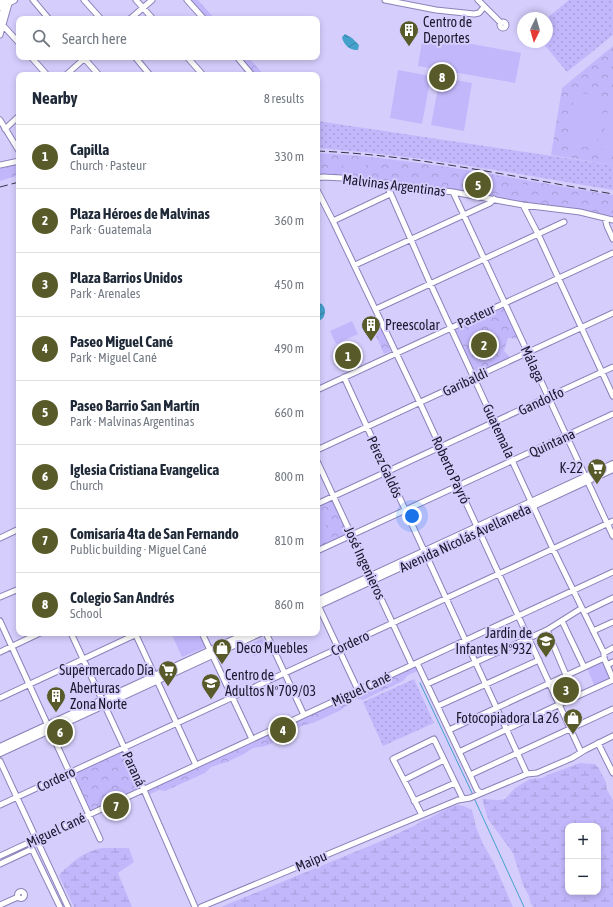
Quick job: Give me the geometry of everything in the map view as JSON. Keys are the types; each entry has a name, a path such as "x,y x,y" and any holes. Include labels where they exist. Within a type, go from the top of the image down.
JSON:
{"main road":[{"name":"Avenida Nicolás Avellaneda","path":"320,603 586,479 613,464"},
{"name":"Avenida Nicolás Avellaneda","path":"586,479 613,469"},
{"path":"211,653 242,636"},
{"path":"0,753 49,728 156,678 253,636"},
{"path":"0,747 49,728"}],"street":[{"path":"32,0 46,16"},
{"path":"84,0 98,16"},
{"path":"136,0 150,16"},
{"path":"134,16 152,0"},
{"path":"187,0 201,16"},
{"path":"385,0 436,10 474,14 479,13 484,8"},
{"path":"478,0 484,8 501,23"},
{"path":"0,35 1,22 6,2"},
{"path":"1,22 16,40"},
{"path":"34,60 44,72"},
{"path":"69,72 83,60"},
{"path":"87,60 97,72"},
{"path":"138,60 148,72"},
{"path":"190,60 200,72"},
{"path":"240,60 250,72"},
{"path":"5,129 16,119"},
{"path":"0,120 16,147"},
{"path":"0,165 16,162"},
{"name":"Malvinas Argentinas","path":"320,178 342,178 453,192 524,205 580,212 613,220"},
{"name":"Guatemala","path":"386,183 430,283 452,327 474,378 604,655 613,680"},
{"name":"Málaga","path":"453,192 613,536"},
{"path":"333,221 390,194"},
{"name":"Roberto Payró","path":"320,196 397,352 519,616 528,639 582,752"},
{"path":"355,265 490,203 494,199"},
{"path":"524,205 613,396"},
{"path":"605,218 613,239"},
{"path":"376,308 564,222"},
{"name":"Pasteur","path":"320,389 613,253"},
{"name":"Garibaldi","path":"320,449 613,313"},
{"name":"Gandolfo","path":"320,502 613,367"},
{"name":"Pérez Galdós","path":"344,377 466,640 526,774"},
{"name":"Quintana","path":"320,550 613,414"},
{"name":"José Ingenieros","path":"320,468 392,623 427,684 479,794"},
{"name":"Cordero","path":"0,805 613,521"},
{"path":"0,538 16,530"},
{"name":"Miguel Cané","path":"0,856 613,572"},
{"path":"0,597 16,590"},
{"path":"427,684 547,630 583,610 613,598"},
{"path":"320,610 358,690"},
{"path":"0,621 100,839"},
{"path":"562,621 584,667"},
{"path":"593,631 613,622"},
{"path":"547,630 566,675"},
{"path":"0,652 34,636"},
{"name":"Paraná","path":"72,636 144,790 195,907"},
{"path":"0,698 131,636"},
{"path":"138,636 196,766"},
{"path":"203,636 252,739"},
{"path":"267,636 304,715"},
{"path":"448,730 584,667 613,648"},
{"path":"438,706 539,660"},
{"path":"607,665 613,662"},
{"path":"459,752 613,680"},
{"path":"470,776 613,709"},
{"name":"Maipu","path":"201,907 422,815 463,799 470,798 526,774 537,773 572,758 613,736"},
{"path":"422,815 393,759 434,739 463,799"},
{"path":"598,743 613,772"},
{"path":"404,780 444,760"},
{"path":"0,761 68,907"},
{"path":"414,801 455,783"},
{"path":"0,864 32,849 60,907"},
{"path":"0,905 18,897"}],"green space":[{"path":"188,0 198,0 212,16 201,16"},
{"path":"569,0 613,0 613,35 567,72 547,48 553,48 553,13"},
{"path":"423,35 521,53 515,83 418,66"},
{"path":"613,46 613,165 551,155 562,88"},
{"path":"241,60 251,60 261,72 251,72"},
{"path":"398,70 431,76 422,124 390,118"},
{"path":"440,77 472,83 464,131 431,125"},
{"path":"575,92 605,97 596,149 566,143"},
{"path":"610,99 613,100 613,151 601,149"},
{"path":"320,121 613,165 613,190 503,171 354,151 320,148"},
{"path":"320,153 392,159 429,164 613,195 613,219 529,204 320,177"},
{"path":"344,159 366,161 365,172 343,171"},
{"path":"16,164 16,176 0,181 0,168"},
{"path":"516,182 532,186 531,193 514,190"},
{"path":"503,306 519,339 508,338 504,351 511,358 476,374 455,329"},
{"path":"376,317 391,351 384,354 369,320"},
{"path":"352,321 358,334 336,344 330,331"},
{"path":"477,330 484,346 474,350 467,335"},
{"path":"331,500 333,502 348,533 320,547 320,505"},
{"path":"322,517 327,528 320,531 320,518"},
{"path":"172,636 200,636 206,647 182,657"},
{"path":"262,639 268,650 254,656 249,645"},
{"path":"602,661 611,680 595,687 587,668"},
{"path":"417,663 420,670 408,675 403,681 363,700 356,698 341,710 313,723 301,726 289,735 266,746 253,748 244,754 227,762 211,767 205,773 165,791 159,790 146,796 144,790"},
{"path":"571,675 579,694 562,702 560,701 553,683"},
{"path":"414,679 434,723 383,746 363,702"},
{"path":"574,687 577,694 563,700 560,693"},
{"path":"123,751 140,789 91,811 74,774"},
{"path":"580,763 594,764 598,767 606,782 607,790 613,800 613,907 533,907 530,902 513,853 488,819 482,799 505,799 515,788 530,779 542,778"},
{"path":"458,805 472,810 476,827 483,844 493,861 513,907 221,907 379,842 450,807"},
{"path":"129,848 134,862 118,873 132,907 74,907 59,876 80,857 96,849"}],"water":[{"path":"345,34 359,45 358,50 352,49 345,44 342,37"},
{"path":"320,303 325,310 323,318 320,320"}],"waterway":[{"path":"420,683 473,795"},
{"path":"474,798 524,907"}],"railway":[{"path":"320,151 354,153 428,162 613,194"},
{"path":"0,187 16,183"}],"place":[{"name":"Centro de Deportes","path":"409,47"},
{"name":"Colegio San Andrés","path":"442,77"},
{"name":"Paseo Barrio San Martín","path":"478,185"},
{"name":"Preescolar","path":"371,342"},
{"name":"Plaza Héroes de Malvinas","path":"484,345"},
{"name":"Capilla","path":"348,356"},
{"name":"K-22","path":"597,485"},
{"name":"Jardín de Infantes Nº932","path":"546,658"},
{"name":"Deco Muebles","path":"222,665"},
{"name":"Supermercado Día","path":"168,687"},
{"name":"Plaza Barrios Unidos","path":"566,690"},
{"name":"Centro de Adultos Nº709/03","path":"211,700"},
{"name":"Aberturas Zona Norte","path":"56,713"},
{"name":"Paseo Miguel Cané","path":"283,730"},
{"name":"Iglesia Cristiana Evangelica","path":"60,732"},
{"name":"Fotocopiadora La 26","path":"573,735"},
{"name":"Comisaría 4ta de San Fernando","path":"116,806"}]}
